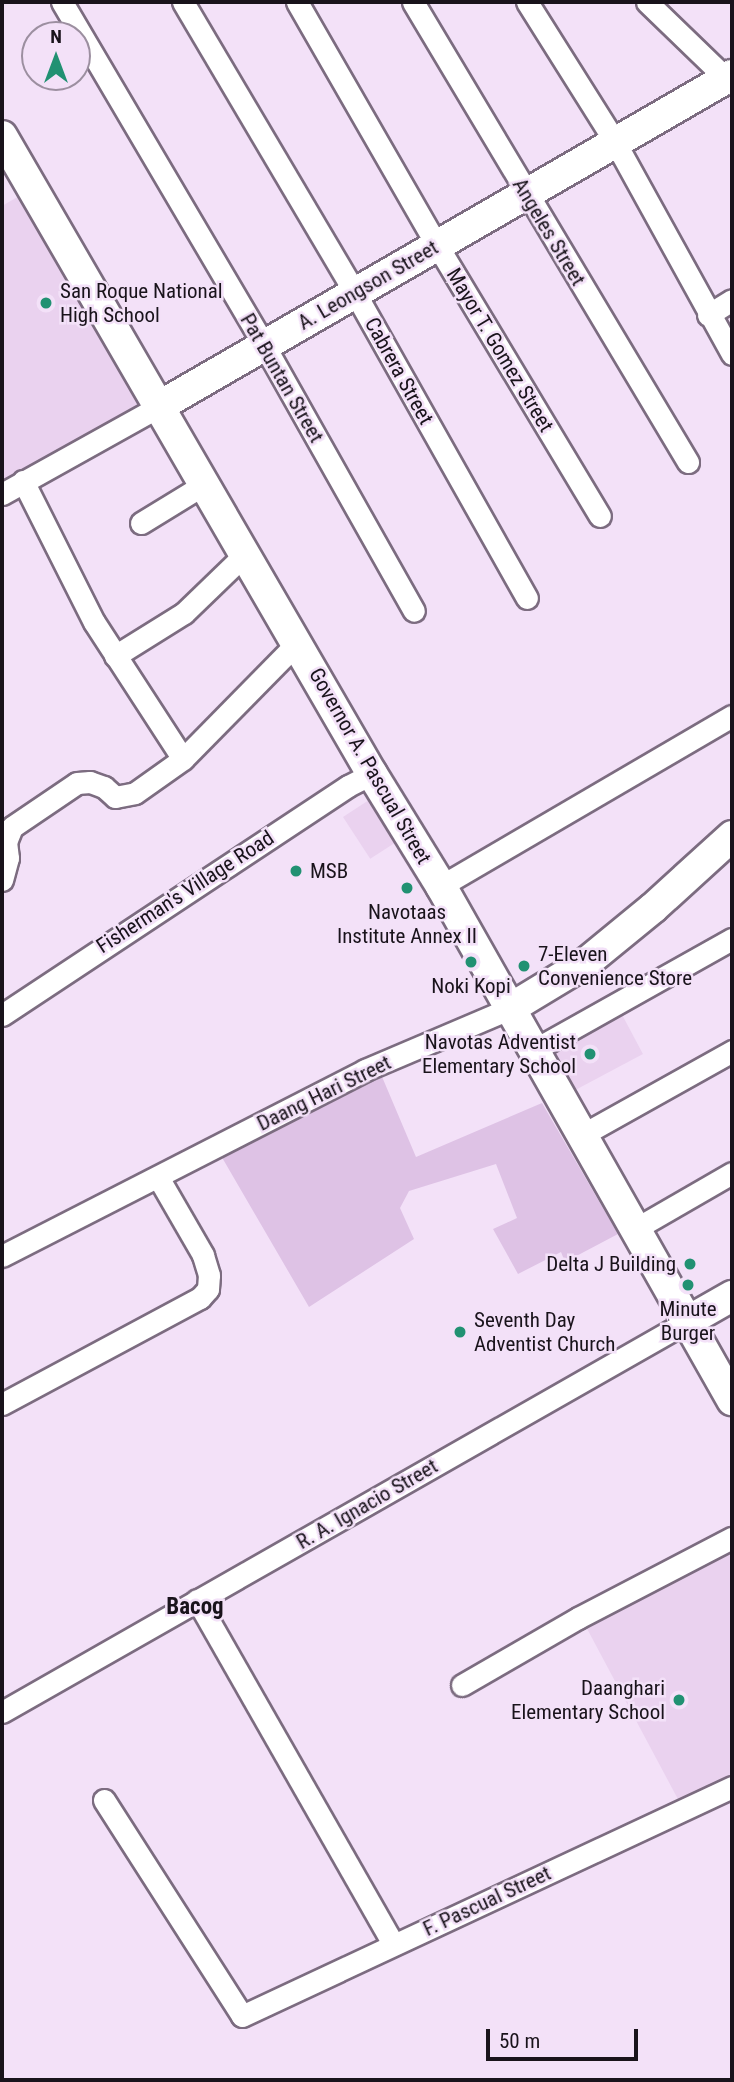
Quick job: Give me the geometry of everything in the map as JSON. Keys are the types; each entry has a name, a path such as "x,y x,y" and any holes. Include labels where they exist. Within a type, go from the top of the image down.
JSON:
{"main road":[{"name":"A. Leongson Street","path":"158,407 615,142 730,79"},
{"name":"Governor A. Pascual Street","path":"2,136 203,485 298,642 372,774 441,886 732,1400"},
{"name":"Daang Hari Street","path":"511,1008 587,962 653,908 732,836"},
{"name":"R. A. Ignacio Street","path":"688,1321 732,1296"}],"street":[{"name":"Pat Buntan Street","path":"62,2 264,345 414,611"},
{"name":"Cabrera Street","path":"183,2 355,293 527,598"},
{"name":"Mayor T. Gomez Street","path":"297,2 437,245 600,516"},
{"name":"Angeles Street","path":"413,2 688,462"},
{"path":"527,2 615,142 708,315 732,354"},
{"path":"647,2 730,79"},
{"path":"708,315 732,300"},
{"name":"A. Leongson Street","path":"2,494 158,407"},
{"path":"23,481 94,622 183,759"},
{"path":"141,523 203,485"},
{"path":"115,656 184,613 244,555"},
{"path":"2,880 8,858 6,842 12,827 77,783 90,782 104,787 115,797 135,793 183,759 298,642"},
{"path":"441,886 732,716"},
{"name":"Fisherman's Village Road","path":"2,1015 337,793 372,774"},
{"path":"534,1050 732,939"},
{"name":"Daang Hari Street","path":"2,1256 365,1070 511,1008"},
{"path":"582,1135 732,1051"},
{"path":"635,1229 732,1174"},
{"path":"2,1404 200,1298 208,1289 209,1275 203,1255 158,1177"},
{"name":"R. A. Ignacio Street","path":"2,1712 688,1321"},
{"path":"462,1685 578,1618 732,1538"},
{"path":"197,1600 393,1943"},
{"name":"F. Pascual Street","path":"104,1800 242,2016 393,1943 732,1787"}],"shaded area":[{"name":"San Roque National High School","path":"26,192 148,400 2,481 2,206"},
{"path":"369,800 396,842 370,859 343,817"},
{"name":"Navotas Adventist Elementary School","path":"619,1009 643,1054 562,1097 538,1052"},
{"path":"380,1072 416,1157 542,1103 618,1234 565,1262 561,1252 518,1274 493,1229 517,1218 496,1164 409,1191 400,1208 414,1239 309,1307 220,1154"},
{"name":"Daanghari Elementary School","path":"732,1543 732,1778 680,1803 584,1623"}],"place":[{"name":"San Roque National High School","path":"46,303"},
{"name":"MSB","path":"296,871"},
{"name":"Navotaas Institute Annex II","path":"407,888"},
{"name":"Noki Kopi","path":"471,962"},
{"name":"7-Eleven Convenience Store","path":"524,966"},
{"name":"Navotas Adventist Elementary School","path":"590,1054"},
{"name":"Delta J Building","path":"690,1264"},
{"name":"Minute Burger","path":"688,1285"},
{"name":"Seventh Day Adventist Church","path":"460,1332"},
{"name":"Daanghari Elementary School","path":"679,1700"}],"district":[{"name":"Bacog","path":"195,1607"}]}
